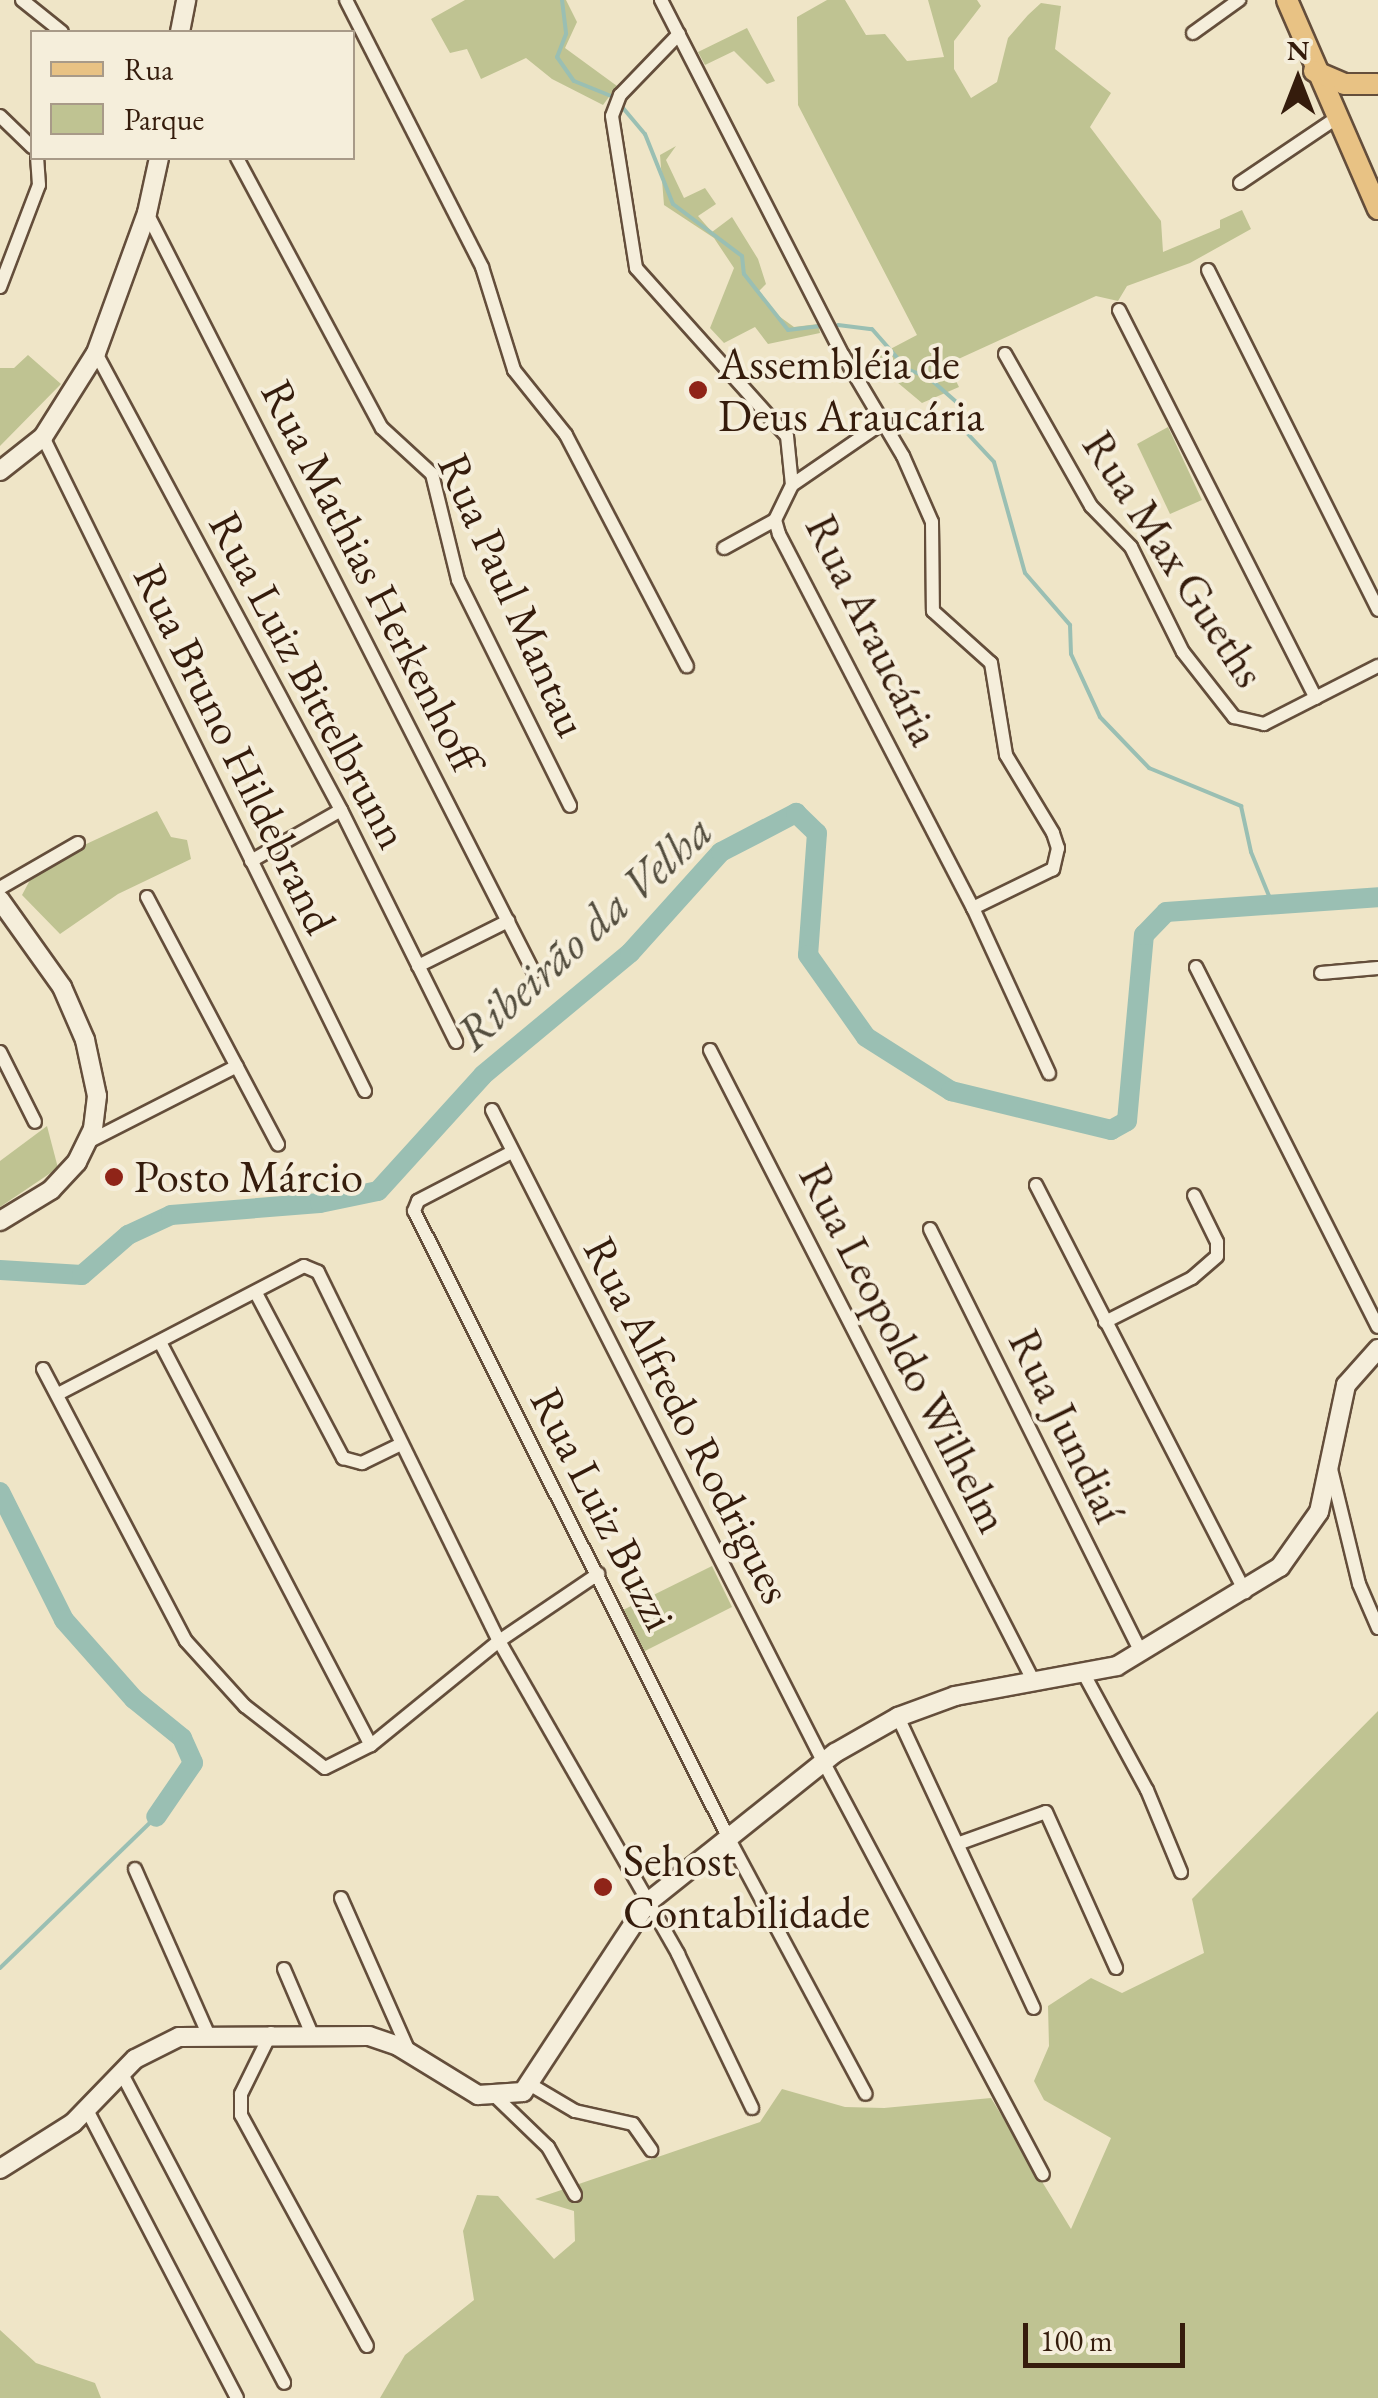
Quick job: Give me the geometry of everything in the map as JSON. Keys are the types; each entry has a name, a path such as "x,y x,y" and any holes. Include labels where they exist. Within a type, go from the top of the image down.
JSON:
{"main road":[{"path":"180,30 186,0"},
{"path":"1286,0 1335,119 1378,209"},
{"path":"1314,71 1344,84 1377,84"},
{"path":"1335,119 1377,84"},
{"path":"0,472 43,437 96,353 148,212 159,160"},
{"path":"0,900 44,958 84,1040 98,1096 88,1142 50,1190 0,1221"},
{"path":"0,2169 38,2148 121,2072 163,2043 208,2034 311,2032 369,2036 410,2054 454,2086 497,2098 531,2085 647,1902 822,1762 898,1717 995,1685 1085,1676 1141,1654 1280,1567 1311,1531 1346,1385 1378,1349"}],"street":[{"path":"22,0 60,30"},
{"path":"346,0 482,267 514,370 566,435 687,666"},
{"path":"662,0 843,355 885,421 932,522 934,611 991,664 1006,755 1058,848 1053,869 973,908"},
{"path":"1193,33 1239,0"},
{"name":"Rua Araucária","path":"679,34 620,94 612,116 636,268 778,419 794,460 792,485 776,520 973,908 1048,1073"},
{"path":"0,116 30,145"},
{"path":"1240,184 1335,119"},
{"path":"1,280 39,185 37,160"},
{"name":"Rua Paul Mantau","path":"238,160 382,428 432,474 458,580 570,806"},
{"name":"Rua Mathias Herkenhoff","path":"148,212 533,971"},
{"path":"1208,270 1378,610"},
{"path":"1119,310 1316,698"},
{"name":"Rua Luiz Bittelbrunn","path":"96,353 341,810 456,1042"},
{"name":"Rua Max Gueths","path":"1006,354 1091,506 1130,547 1183,652 1234,717 1264,724 1378,666"},
{"path":"792,485 885,421"},
{"name":"Rua Bruno Hildebrand","path":"43,437 365,1091"},
{"path":"724,548 776,520"},
{"path":"252,861 341,810"},
{"path":"0,888 78,844"},
{"path":"147,897 278,1144"},
{"path":"418,966 508,921"},
{"path":"1196,967 1378,1327"},
{"path":"1321,973 1378,968"},
{"name":"Rua Leopoldo Wilhelm","path":"710,1050 1033,1680"},
{"path":"0,1052 35,1122"},
{"path":"88,1142 236,1066"},
{"name":"Rua Alfredo Rodrigues","path":"492,1110 822,1762 1043,2174"},
{"name":"Rua Luiz Buzzi","path":"512,1152 418,1201 414,1211 729,1839 866,2094"},
{"path":"1036,1184 1245,1592"},
{"path":"1105,1322 1192,1278 1216,1256 1217,1242 1194,1196"},
{"name":"Rua Jundiaí","path":"930,1229 1141,1654"},
{"path":"58,1394 304,1266 318,1272 399,1445 499,1642 647,1902 752,2108"},
{"path":"256,1293 343,1458 362,1464 399,1445"},
{"path":"160,1342 372,1745"},
{"path":"43,1370 186,1640 245,1706 326,1768 372,1745 499,1642 598,1574"},
{"path":"1329,1463 1359,1584 1378,1628"},
{"path":"1085,1676 1146,1790 1180,1872"},
{"path":"898,1717 1034,2008"},
{"path":"960,1843 1046,1812 1116,1968"},
{"path":"135,1869 208,2034"},
{"path":"341,1898 410,2054"},
{"path":"284,1970 311,2032"},
{"path":"271,2032 241,2094 241,2115 367,2346"},
{"path":"121,2072 284,2384"},
{"path":"531,2085 574,2111 633,2124 652,2150"},
{"path":"497,2098 516,2124 548,2147 575,2195"},
{"path":"86,2108 237,2398"}],"green space":[{"path":"465,0 566,0 577,22 565,48 617,86 603,105 552,79 526,58 481,79 467,49 450,53 431,19"},
{"path":"827,0 845,0 866,35 885,34 907,61 944,57 928,0 977,0 981,6 954,41 954,69 971,98 997,82 1008,38 1028,15 1041,3 1061,6 1055,49 1111,93 1090,127 1161,221 1163,252 1220,228 1220,220 1242,210 1251,229 1190,263 1127,286 1118,301 1096,296 954,361 950,369 959,387 922,403 885,372 879,355 917,335 798,105 797,17"},
{"path":"747,28 775,81 767,84 734,51 705,65 698,52"},
{"path":"676,146 666,160 684,198 705,188 716,204 698,216 712,232 732,217 758,259 766,284 759,291 776,314 794,327 818,324 820,333 768,344 755,327 724,343 710,328 734,268 714,238 664,205 660,155"},
{"path":"28,355 61,384 0,446 0,368 14,368"},
{"path":"1168,427 1202,500 1170,514 1137,444"},
{"path":"157,811 171,837 187,840 191,859 118,894 60,934 22,895 30,880 82,846"},
{"path":"47,1126 58,1168 0,1207 0,1161"},
{"path":"712,1566 732,1607 643,1652 623,1610"},
{"path":"1378,1711 1378,2398 380,2398 405,2355 474,2300 463,2231 477,2195 498,2196 554,2259 575,2241 574,2211 535,2199 760,2122 782,2089 845,2107 884,2108 991,2098 1071,2229 1111,2138 1044,2100 1034,2081 1049,2046 1048,2006 1091,1978 1122,1993 1204,1953 1192,1899"},
{"path":"0,2330 36,2363 95,2383 101,2398 0,2398"}],"waterway":[{"path":"562,0 566,34 557,57 574,81 611,96"},
{"path":"623,108 645,134 673,204 742,256 744,274 788,330 819,326"},
{"path":"838,325 872,329 907,369 929,378 962,407 966,432 994,462 1025,573 1070,625 1071,654 1100,717 1149,768 1241,806 1251,852 1274,908"},
{"name":"Ribeirão da Velha","path":"0,1270 82,1275 128,1235 171,1215 320,1203 378,1191 483,1075 630,953 721,852 796,813 817,833 808,955 866,1037 951,1091 1111,1130 1127,1121 1144,935 1166,912 1378,897"},
{"name":"Ribeirão da Velha","path":"0,1492 64,1620 134,1699 182,1738 193,1763 156,1817"},
{"name":"Ribeirão da Velha","path":"0,1968 156,1817"}],"place":[{"name":"Assembléia de Deus Araucária","path":"698,390"},
{"name":"Posto Márcio","path":"114,1177"},
{"name":"Sehost Contabilidade","path":"603,1887"}]}
